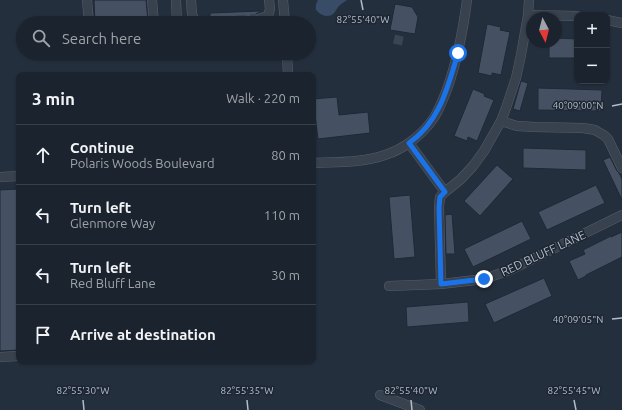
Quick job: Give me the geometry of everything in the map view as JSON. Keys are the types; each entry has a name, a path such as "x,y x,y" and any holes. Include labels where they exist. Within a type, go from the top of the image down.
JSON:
{"street":[{"path":"87,0 88,16"},
{"path":"152,0 153,16"},
{"path":"176,0 177,16"},
{"path":"191,0 193,16"},
{"path":"268,16 270,9 269,0"},
{"path":"283,0 284,16"},
{"path":"316,163 372,159 387,155 409,143 424,130 433,119 440,106 450,80 458,53 467,0"},
{"path":"528,12 529,0"},
{"path":"562,16 574,16"},
{"path":"610,21 622,23"},
{"path":"441,284 440,197 461,179 473,166 484,151 501,121 516,78 526,26"},
{"path":"287,60 288,72"},
{"path":"501,121 523,126 583,128 595,130 608,139 622,168"},
{"path":"409,143 445,192"},
{"path":"0,177 16,176"},
{"name":"RED BLUFF LANE","path":"389,286 441,284 484,279 510,270 622,215"},
{"path":"0,357 16,356"},
{"path":"380,395 420,410"}],"water":[{"path":"318,0 347,0 339,6 333,14 325,16 316,9"}],"building":[{"path":"94,0 146,0 148,16 95,16"},
{"path":"395,4 412,7 418,17 415,34 390,30"},
{"path":"260,11 255,16 210,16 210,13"},
{"path":"487,24 501,27 500,30 510,32 501,75 492,73 492,76 478,73"},
{"path":"562,38 574,39 574,58 549,58 549,48 562,48"},
{"path":"521,81 528,83 520,111 513,109"},
{"path":"538,88 602,90 601,111 538,110"},
{"path":"473,89 494,100 477,141 468,137 467,141 454,136"},
{"path":"337,97 339,115 368,112 370,133 318,139 316,123 316,99"},
{"path":"523,148 586,150 586,170 523,168"},
{"path":"610,157 622,179 622,200 603,160"},
{"path":"497,165 513,179 480,216 464,201"},
{"path":"596,185 605,203 547,230 538,212"},
{"path":"16,189 16,350 0,351 0,190"},
{"path":"410,195 415,257 394,259 389,197"},
{"path":"452,214 455,254 446,254 445,215"},
{"path":"522,221 531,239 473,267 464,249"},
{"path":"622,232 622,257 578,280 569,261 585,254 583,250"},
{"path":"544,278 552,296 494,323 485,304"},
{"path":"468,302 469,322 407,327 406,307"}],"tunnel":[{"path":"394,39 407,42"}],"route":[{"path":"458,53 450,80 440,106 433,119 424,130 409,143 445,192 440,197 439,207 441,284 484,279"}]}
